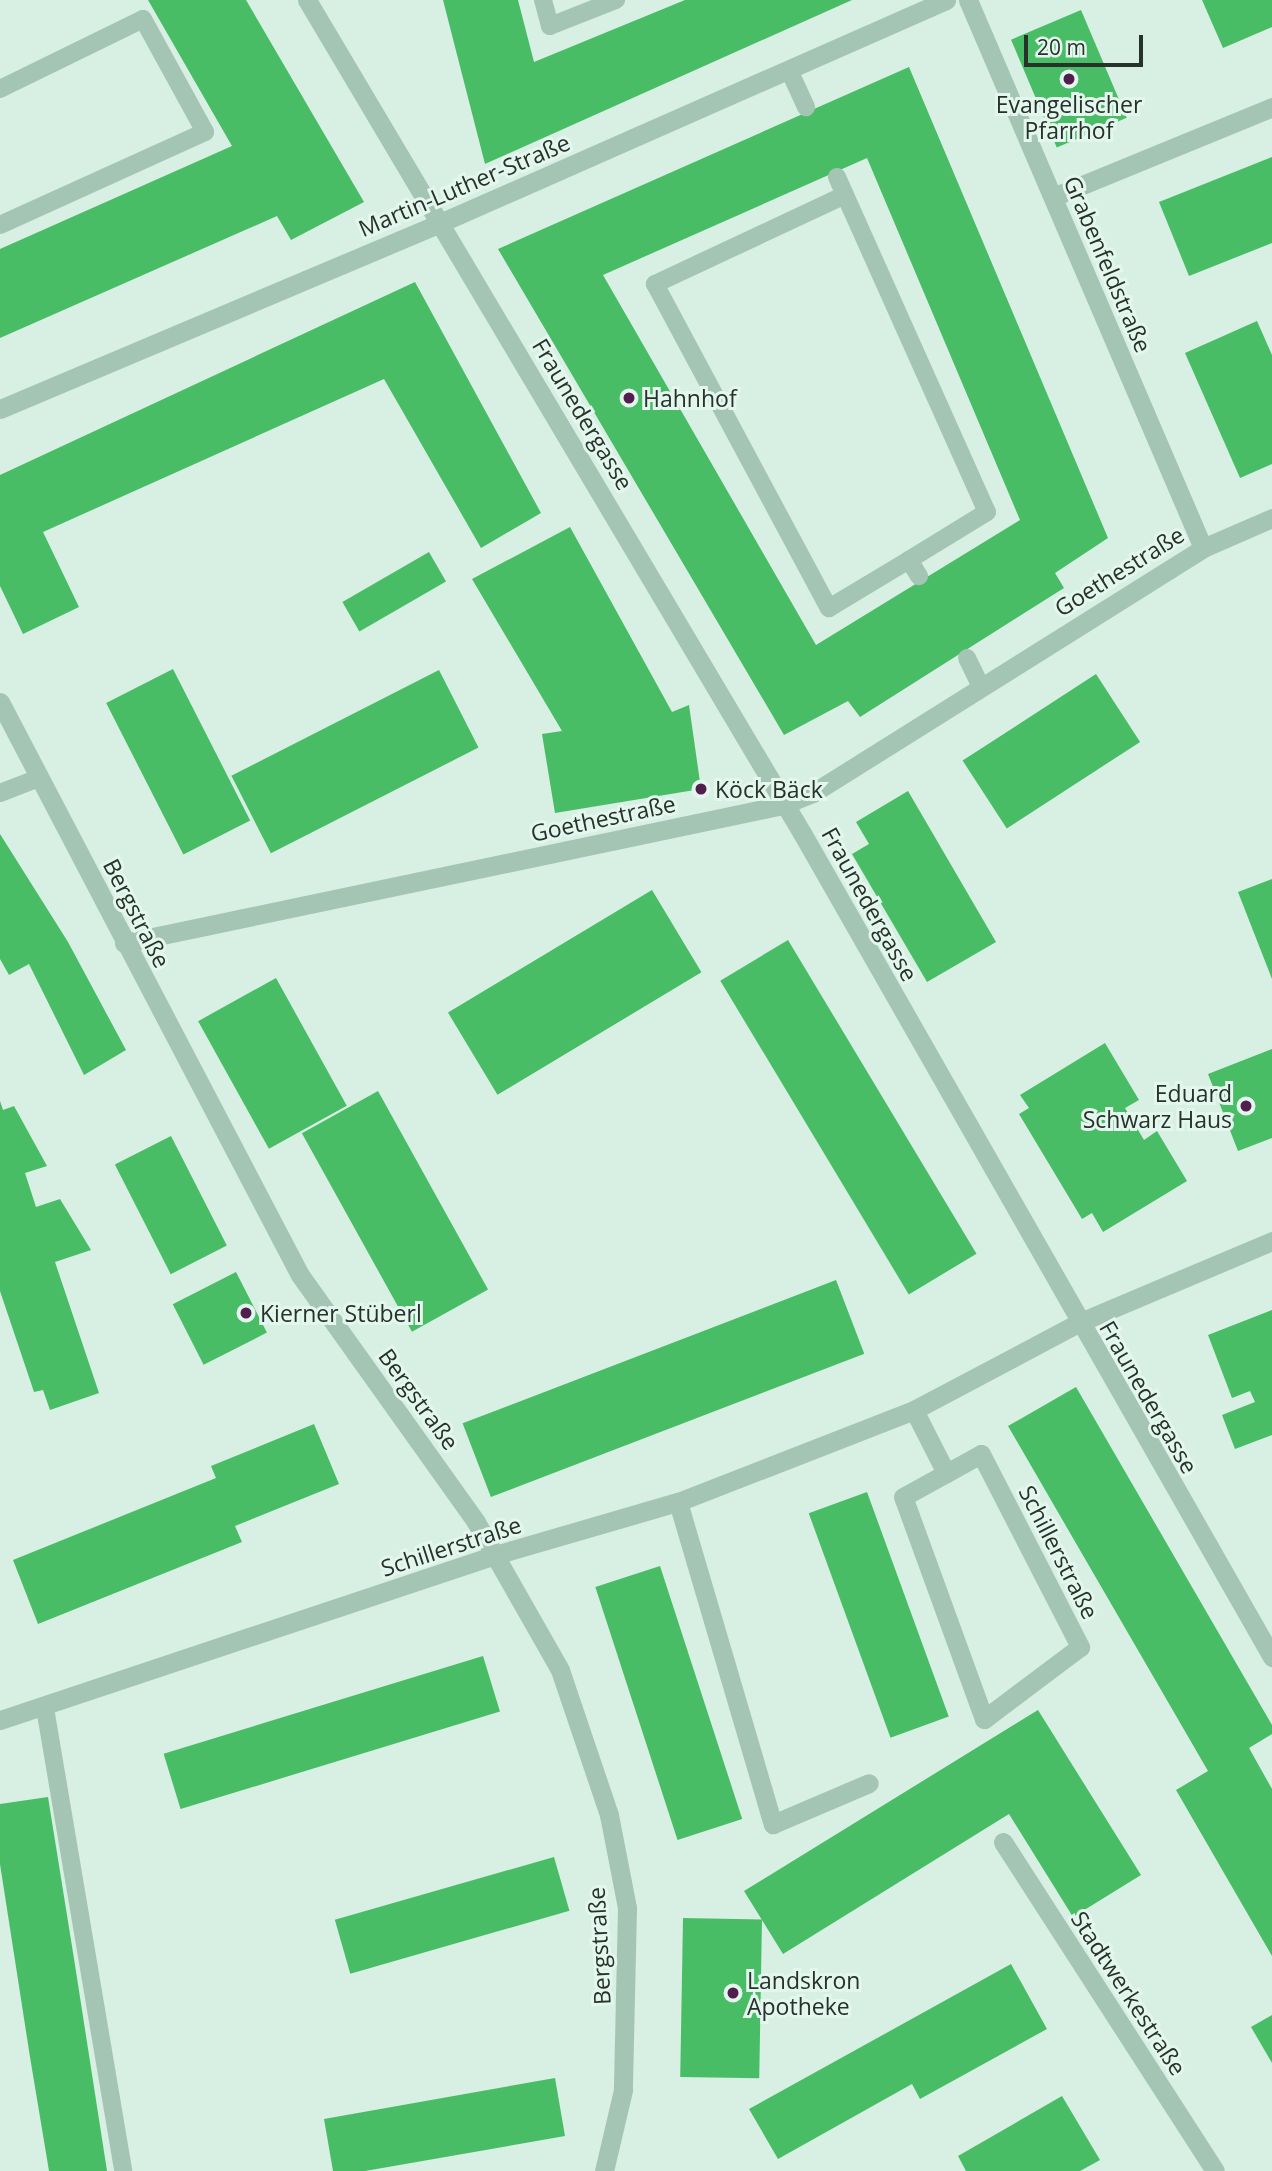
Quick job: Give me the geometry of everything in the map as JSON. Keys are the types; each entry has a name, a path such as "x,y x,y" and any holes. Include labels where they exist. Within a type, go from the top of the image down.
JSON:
{"street":[{"name":"Fraunedergasse","path":"307,0 783,805 1272,1657"},
{"name":"Martin-Luther-Straße","path":"0,409 440,223 946,0"},
{"name":"Grabenfeldstraße","path":"968,0 1203,548"},
{"path":"1053,197 1272,107"},
{"name":"Goethestraße","path":"124,943 783,805 813,793 979,685 1203,548 1272,518"},
{"name":"Bergstraße","path":"0,702 300,1275 477,1522 560,1670 584,1734 609,1815 626,1908 623,2090 604,2171"},
{"name":"Schillerstraße","path":"0,1720 45,1709 495,1555 678,1502 914,1410 1078,1323 1272,1241"},
{"path":"914,1410 946,1473"},
{"name":"Schillerstraße","path":"981,1454 1080,1647 985,1719 903,1497 946,1473 981,1454"},
{"path":"678,1502 773,1824 869,1783"},
{"name":"Stadtwerkestraße","path":"1003,1842 1215,2171"}],"lane":[{"path":"543,0 550,26 616,0"},
{"path":"0,89 147,17 205,132 0,225"},
{"path":"789,69 806,107"},
{"path":"837,177 987,512 829,608 655,284 845,195"},
{"path":"909,560 919,576"},
{"path":"967,658 979,685"},
{"path":"0,793 39,778"},
{"path":"45,1709 123,2171"}],"building":[{"path":"148,0 246,0 364,202 291,240 277,216 0,338 0,249 232,146"},
{"path":"443,0 518,0 534,62 685,0 852,0 485,164"},
{"path":"1202,0 1272,0 1272,27 1223,48"},
{"name":"Evangelischer Pfarrhof","path":"1081,10 1127,118 1057,147 1011,40"},
{"name":"Hahnhof","path":"909,67 1108,538 1055,573 1064,588 860,717 848,701 784,735 498,249","holes":["867,158 1020,520 816,645 603,275"]},
{"path":"1272,157 1272,243 1189,276 1159,202"},
{"path":"415,282 541,513 481,548 384,379 43,532 79,607 23,634 0,586 0,475"},
{"path":"1257,321 1272,355 1272,464 1240,478 1185,353"},
{"path":"570,527 672,712 689,705 701,789 555,813 542,734 562,731 472,579"},
{"path":"429,552 446,581 359,631 342,602"},
{"path":"173,669 250,820 183,855 106,703"},
{"path":"439,670 478,748 271,853 231,776"},
{"path":"1096,674 1140,742 1007,829 963,761"},
{"path":"908,791 996,942 927,982 852,854 869,844 856,822"},
{"path":"0,834 68,942 126,1050 84,1075 29,964 9,975 0,959"},
{"path":"1272,879 1272,979 1238,892"},
{"path":"652,890 701,972 497,1095 448,1013"},
{"path":"788,940 977,1254 909,1294 720,981"},
{"path":"276,978 347,1106 269,1149 198,1021"},
{"path":"1105,1043 1139,1100 1125,1108 1144,1140 1157,1131 1187,1181 1103,1232 1092,1213 1082,1219 1019,1114 1029,1108 1020,1095"},
{"name":"Eduard Schwarz Haus","path":"1272,1049 1272,1138 1238,1151 1208,1074"},
{"path":"378,1091 488,1290 412,1332 302,1133"},
{"path":"0,1101 3,1110 14,1106 47,1166 25,1173 36,1207 60,1199 91,1250 55,1262 99,1393 50,1410 43,1390 34,1392 0,1291"},
{"path":"171,1136 227,1246 171,1274 115,1165"},
{"path":"236,1272 267,1333 204,1365 173,1304"},
{"path":"836,1280 864,1354 491,1497 463,1423"},
{"path":"1272,1310 1272,1435 1235,1449 1222,1415 1255,1402 1250,1391 1232,1398 1208,1335"},
{"path":"1076,1387 1272,1725 1272,1734 1249,1748 1272,1789 1272,1956 1176,1790 1208,1771 1008,1426"},
{"path":"314,1424 339,1484 235,1526 242,1542 38,1624 13,1560 216,1478 211,1466"},
{"path":"867,1492 949,1717 890,1738 809,1513"},
{"path":"660,1566 742,1819 678,1840 595,1587"},
{"path":"483,1656 500,1711 181,1809 164,1754"},
{"path":"1038,1710 1141,1875 1073,1917 1009,1814 783,1954 744,1891"},
{"path":"48,1797 107,2171 49,2171 30,2057 0,1864 0,1804"},
{"path":"554,1857 569,1911 350,1974 335,1920"},
{"path":"683,1918 762,1919 759,2078 680,2077"},
{"path":"1011,1964 1047,2029 920,2099 912,2084 778,2159 749,2109"},
{"path":"1272,2015 1272,2063 1251,2027"},
{"path":"555,2078 565,2136 365,2171 333,2171 324,2119"},
{"path":"1062,2096 1100,2160 1080,2171 966,2171 958,2156"}],"place":[{"name":"Evangelischer Pfarrhof","path":"1069,79"},
{"name":"Hahnhof","path":"629,398"},
{"name":"Köck Bäck","path":"701,789"},
{"name":"Eduard Schwarz Haus","path":"1246,1106"},
{"name":"Kierner Stüberl","path":"246,1313"},
{"name":"Landskron Apotheke","path":"733,1993"}]}
